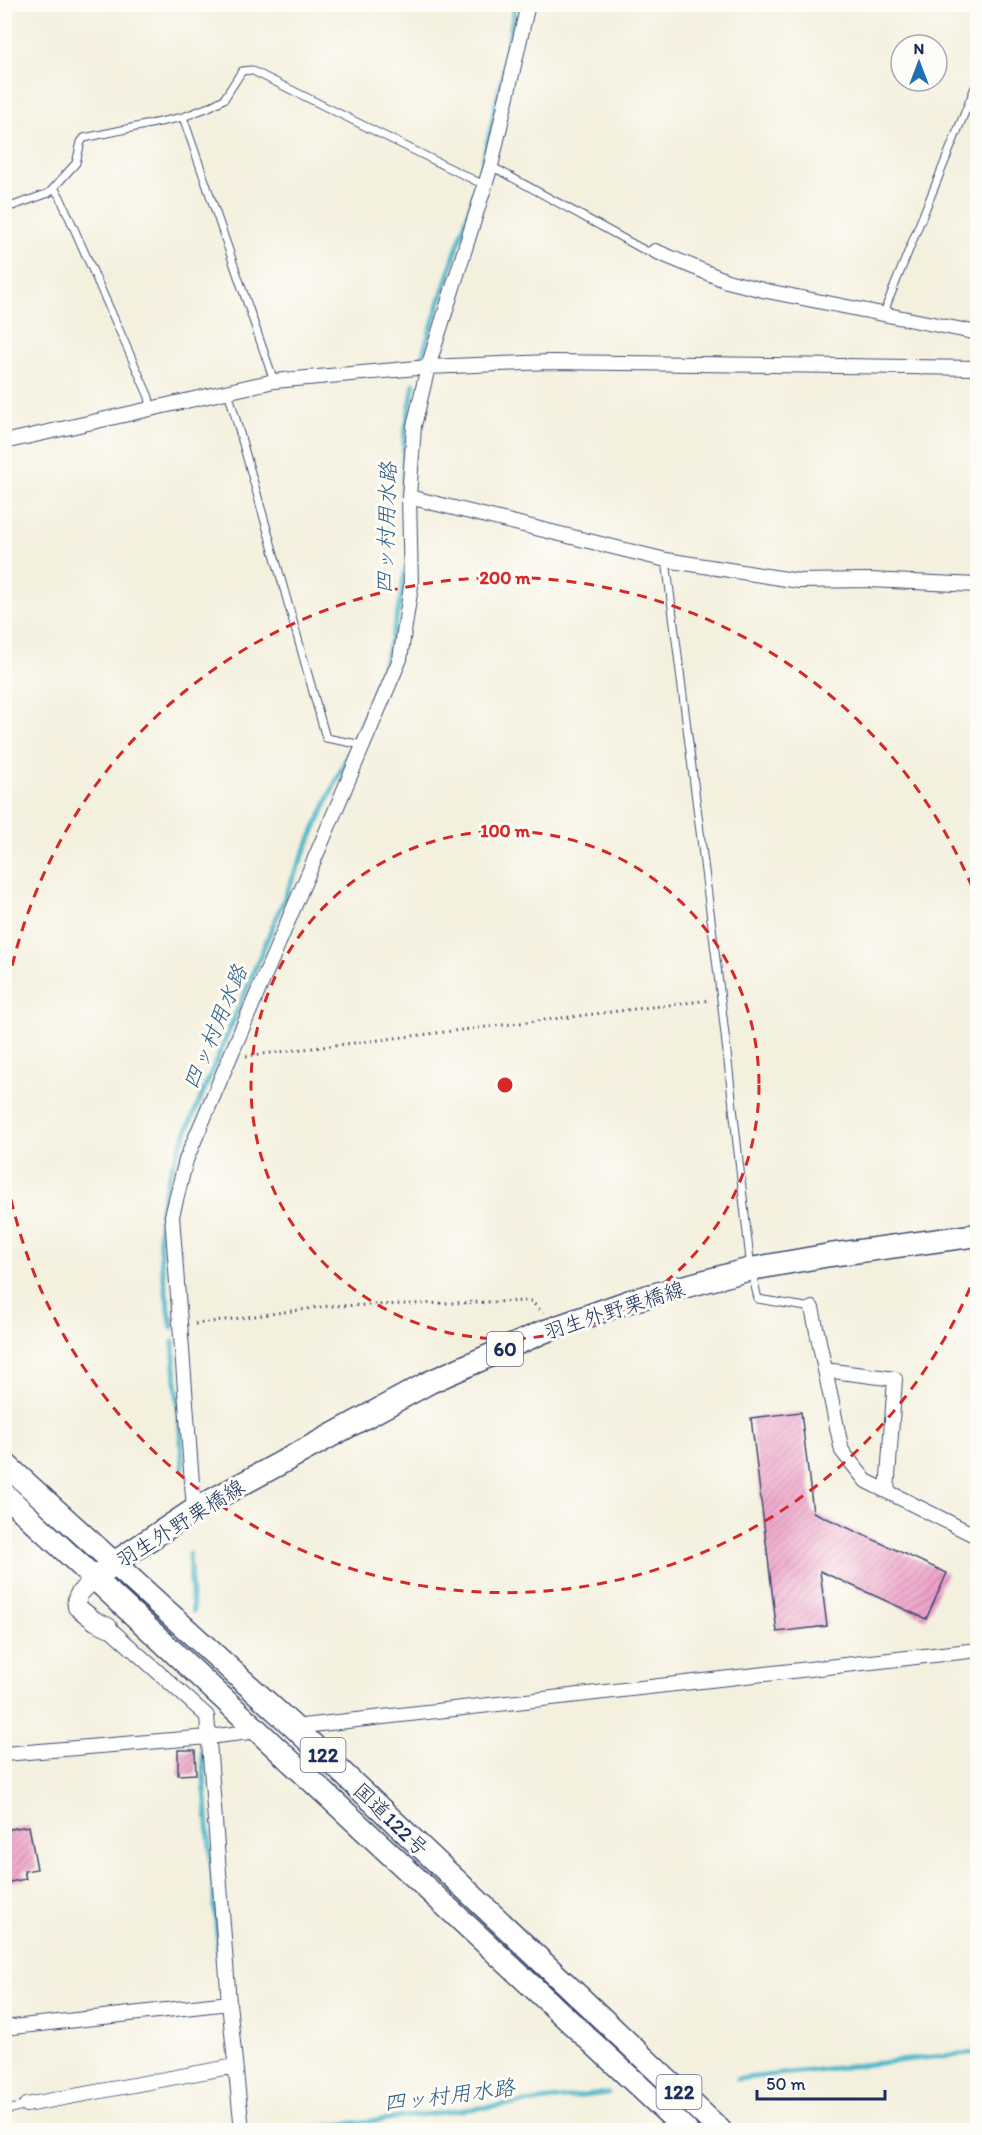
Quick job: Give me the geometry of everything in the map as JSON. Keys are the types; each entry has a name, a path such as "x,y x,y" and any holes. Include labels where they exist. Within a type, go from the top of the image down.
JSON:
{"main road":[{"name":"羽生外野栗橋線","path":"95,1579 114,1563 194,1510 430,1382 557,1327 630,1300 751,1269 830,1255 978,1235"},
{"name":"国道122号","path":"4,1463 294,1727 720,2130"},
{"name":"国道122号","path":"4,1494 686,2130"}],"street":[{"path":"194,1510 172,1216 186,1160 400,659 411,586 410,497 414,426 428,367 491,166 528,4"},
{"path":"655,251 727,280 978,333"},
{"path":"4,442 274,381 428,367 550,362 978,368"},
{"path":"410,497 666,560 799,580 869,580 978,585"},
{"path":"812,1308 842,1451 866,1481 978,1537"},
{"path":"825,1370 895,1379 887,1491"},
{"path":"95,1579 79,1593 75,1602 77,1607 95,1621 108,1627 207,1716 229,2003 242,2130"},
{"path":"294,1727 978,1650"},
{"path":"4,1754 258,1731"},
{"path":"4,2028 229,2003"},
{"path":"27,2105 235,2066"}],"lane":[{"path":"4,209 49,193 76,163 84,138 183,117 220,102 225,99 242,71 251,69 484,185"},
{"path":"885,315 887,304 978,80"},
{"path":"183,117 274,381"},
{"path":"491,166 646,251 655,251"},
{"path":"54,188 148,397 151,409"},
{"path":"228,391 326,738 363,745"},
{"path":"666,560 721,999 751,1269 758,1299 812,1308"},
{"path":"4,2111 27,2105"}],"path":[{"path":"230,1058 721,999"},
{"path":"179,1327 328,1306 531,1301 557,1327"}],"building":[{"path":"801,1412 813,1512 947,1573 926,1619 820,1571 827,1626 777,1632 751,1418"},
{"path":"178,1750 195,1750 196,1774 178,1775"},
{"path":"29,1826 37,1869 24,1871 26,1879 4,1883 4,1830"}],"waterway":[{"name":"四ッ村用水路","path":"480,175 503,74 515,4"},
{"name":"四ッ村用水路","path":"422,356 476,189"},
{"name":"四ッ村用水路","path":"403,496 404,438 414,384"},
{"name":"四ッ村用水路","path":"356,737 386,656 402,593 405,571"},
{"name":"四ッ村用水路","path":"172,1328 159,1233 162,1205 173,1164 295,873 350,750"},
{"name":"四ッ村用水路","path":"173,1342 183,1468"},
{"name":"四ッ村用水路","path":"189,1554 193,1611"},
{"name":"四ッ村用水路","path":"202,1752 219,1959"},
{"name":"四ッ村用水路","path":"737,2079 978,2052"},
{"name":"四ッ村用水路","path":"293,2130 608,2093"}]}
